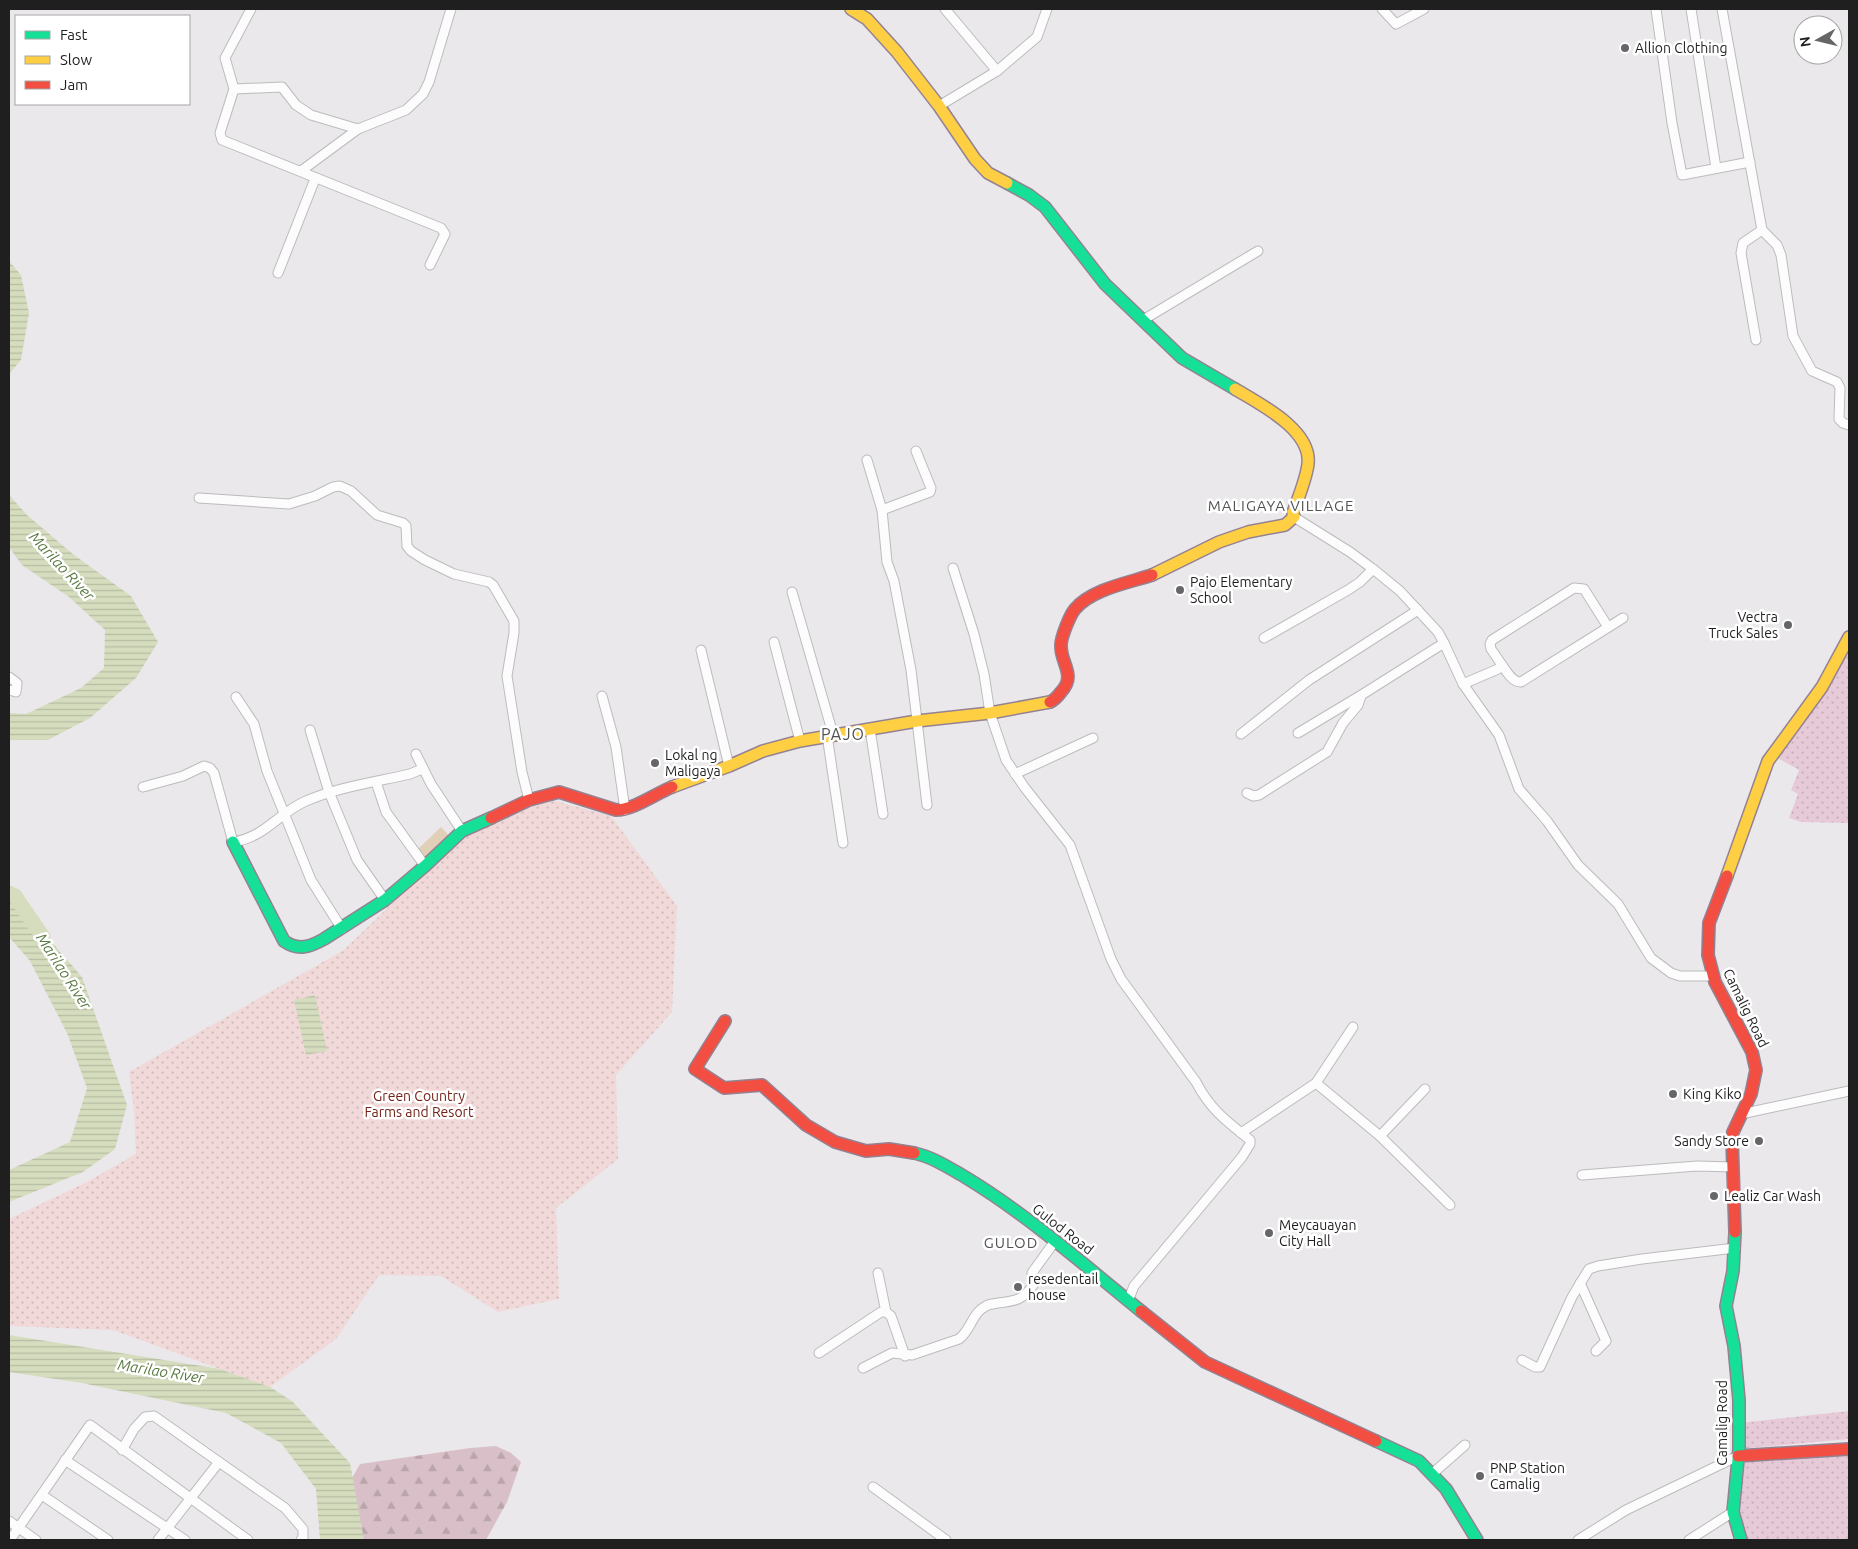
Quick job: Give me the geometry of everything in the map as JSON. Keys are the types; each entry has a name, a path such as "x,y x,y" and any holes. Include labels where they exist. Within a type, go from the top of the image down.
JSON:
{"street":[{"path":"251,9 225,58 234,89 220,133 222,140 300,171 315,179 441,228 445,234 430,266"},
{"path":"300,171 358,129 406,110 423,94 429,82 451,9"},
{"path":"851,9 867,19 897,52 939,106 975,159 988,173 1029,195 1045,207 1105,284 1182,358 1265,407 1295,430 1307,449 1308,464 1293,513 1294,517"},
{"path":"945,9 997,71"},
{"path":"939,106 997,71 1037,37 1047,9"},
{"path":"1382,9 1396,24 1424,9"},
{"path":"1656,9 1672,123 1682,174 1750,162"},
{"path":"1691,9 1716,168"},
{"path":"1722,9 1762,230 1777,245 1781,254 1793,336 1812,371 1837,382 1840,388 1839,419 1842,423 1849,424"},
{"path":"234,89 282,87 296,105 311,115 358,129"},
{"path":"278,273 315,179"},
{"path":"1756,340 1741,253 1743,244 1762,230"},
{"path":"1142,320 1258,251"},
{"path":"882,510 930,492 931,488 916,451"},
{"path":"866,460 882,510 887,562 894,581 903,623 911,670 927,805"},
{"path":"199,498 289,504 316,496 334,487 345,488 351,491 377,515 406,526 407,546 410,551 454,574 483,580 493,585 514,621 514,633 507,676 522,772 529,800"},
{"path":"1294,517 1350,552 1373,569 1400,591 1438,632 1463,684 1499,735 1519,789 1547,822 1578,865 1618,904 1651,958 1671,973 1680,976 1712,976"},
{"path":"143,787 183,776 204,766 210,768 214,773 233,842 284,941 292,947 299,948 315,944 342,929 384,900 425,866 462,831 529,800 559,792 616,810 625,810 656,793 729,766 763,751 800,741 870,728 990,713 1048,703 1054,700 1066,687 1069,679 1062,645 1068,622 1076,609 1096,593 1159,573 1198,552 1240,534 1285,525 1294,517"},
{"path":"953,568 974,634 984,674 990,713 1006,760 1070,844 1111,959 1121,979 1196,1082 1213,1110 1250,1140 1250,1144 1242,1157 1134,1286 1128,1300"},
{"path":"1264,638 1348,590 1360,582 1373,569"},
{"path":"1608,627 1584,589 1574,588 1492,640 1490,644 1491,650 1513,679 1516,682 1521,682 1623,618"},
{"path":"792,592 830,735 842,843"},
{"path":"1241,734 1309,680 1418,610"},
{"name":"Camalig Road","path":"1741,1540 1733,1512 1740,1418 1737,1369 1732,1331 1726,1306 1733,1271 1734,1248 1733,1132 1755,1082 1755,1061 1752,1051 1712,976 1706,948 1709,923 1739,845 1766,766 1822,687 1849,637"},
{"path":"774,642 800,741"},
{"path":"1298,732 1361,696 1444,643"},
{"path":"700,650 729,766"},
{"path":"1463,684 1498,669 1502,665"},
{"path":"9,677 16,683 16,692 9,690"},
{"path":"602,696 616,748 625,810"},
{"path":"1246,793 1253,796 1259,795 1327,752 1343,724 1358,705 1361,696"},
{"path":"236,697 254,724 267,771 311,880 342,929"},
{"path":"870,728 883,814"},
{"path":"310,730 329,792 357,860 384,900"},
{"path":"1015,774 1093,738"},
{"path":"416,754 422,769 462,831"},
{"path":"233,842 256,835 297,806 329,792 410,774 422,769"},
{"path":"376,782 386,812 425,866"},
{"name":"Gulod Road","path":"725,1021 695,1069 724,1088 762,1085 806,1125 835,1142 866,1151 889,1150 922,1155 941,1163 990,1192 1055,1241 1205,1362 1419,1461 1446,1489 1477,1540"},
{"path":"1241,1133 1316,1083 1353,1027"},
{"path":"1316,1083 1380,1136 1450,1204"},
{"path":"1380,1136 1425,1089"},
{"path":"1741,1114 1849,1091"},
{"path":"1582,1175 1697,1166 1733,1167"},
{"path":"863,1368 892,1354 912,1355 959,1339 964,1335 976,1313 987,1305 1016,1301 1028,1294 1034,1284 1033,1271 1055,1241"},
{"path":"1522,1360 1540,1367 1572,1297 1589,1269 1598,1266 1734,1248"},
{"path":"878,1273 886,1312 891,1316 905,1356"},
{"path":"1580,1283 1606,1341 1596,1351"},
{"path":"819,1353 881,1312 886,1312"},
{"path":"122,1450 140,1422 145,1417 154,1416 285,1508 303,1529 303,1538 301,1540"},
{"path":"10,1540 90,1425 248,1540"},
{"path":"1432,1474 1465,1445"},
{"path":"1578,1540 1626,1510 1738,1456 1849,1449"},
{"path":"65,1460 185,1540"},
{"path":"158,1540 219,1462"},
{"path":"873,1487 946,1540"},
{"path":"42,1495 108,1540"},
{"path":"1689,1540 1733,1512"},
{"path":"9,1522 36,1540"}],"shaded area":[{"path":"1849,649 1849,823 1801,822 1789,818 1798,794 1791,790 1799,770 1772,755"},
{"path":"441,827 453,840 428,863 416,851"},
{"path":"1849,1411 1849,1439 1739,1449 1740,1423"},
{"path":"1849,1455 1849,1540 1741,1540 1736,1524 1738,1463"}],"green space":[{"name":"Green Country Farms and Resort","path":"548,799 611,816 677,906 672,1012 616,1075 618,1159 556,1208 559,1299 498,1312 441,1276 379,1275 336,1339 270,1387 113,1330 9,1326 9,1219 87,1182 136,1154 134,1111 129,1072 344,950 463,835"},
{"path":"496,1446 511,1453 521,1462 507,1502 486,1540 346,1540 347,1487 360,1464"}],"water":[{"path":"9,261 21,275 29,313 21,360 9,374"},
{"path":"9,495 27,515 74,555 131,596 158,642 136,678 90,718 48,740 9,740 9,713 26,714 81,688 104,668 105,630 69,597 22,565 9,547"},
{"path":"9,893 82,977 127,1105 115,1149 83,1172 9,1202 9,1170 70,1142 87,1088 67,1033 30,961 9,937"},
{"path":"315,995 327,1051 306,1055 294,1000"},
{"path":"9,1335 220,1369 270,1387 292,1401 350,1463 364,1540 320,1540 316,1489 281,1443 226,1413 82,1383 9,1372"}],"waterway":[{"name":"Marilao River","path":"9,893 15,896 43,937"}],"traffic: fast":[{"path":"1007,183 1029,195 1045,207 1105,284 1182,358 1235,389"},
{"path":"233,842 284,941 294,946 304,947 324,939 385,900 462,831 491,818"},
{"path":"914,1153 928,1157 965,1177 1011,1208 1141,1311"},
{"path":"1735,1232 1733,1271 1726,1306 1734,1346 1739,1400 1739,1449 1733,1512 1741,1540"},
{"path":"1376,1441 1419,1461 1446,1489 1477,1540"}],"traffic: slow":[{"path":"851,9 867,19 897,52 939,106 975,159 988,173 1007,183"},
{"path":"1152,575 1219,542 1248,532 1285,525 1294,517 1293,513 1304,483 1308,464 1307,452 1302,440 1282,419 1235,389"},
{"path":"1727,876 1768,761 1822,687 1849,637"},
{"path":"672,787 763,751 800,741 917,721 990,713 1050,702"}],"traffic: jam":[{"path":"1050,702 1059,695 1068,680 1061,645 1066,626 1075,609 1091,596 1152,575"},
{"path":"491,818 529,800 559,792 616,810 637,805 672,787"},
{"path":"1727,876 1709,923 1708,955 1715,982 1752,1052 1756,1070 1751,1094 1732,1138 1735,1232"},
{"path":"725,1021 695,1069 724,1088 762,1085 806,1125 835,1142 866,1151 889,1149 914,1153"},
{"path":"1141,1311 1205,1362 1376,1441"},
{"path":"1738,1456 1849,1449"}],"place":[{"name":"Allion Clothing","path":"1625,48"},
{"name":"Pajo Elementary School","path":"1180,590"},
{"name":"Vectra Truck Sales","path":"1788,625"},
{"name":"Lokal ng Maligaya","path":"655,763"},
{"name":"King Kiko","path":"1673,1094"},
{"name":"Sandy Store","path":"1759,1141"},
{"name":"Lealiz Car Wash","path":"1714,1196"},
{"name":"Meycauayan City Hall","path":"1269,1233"},
{"name":"resedentail house","path":"1018,1287"},
{"name":"PNP Station Camalig","path":"1480,1476"}],"district":[{"name":"MALIGAYA VILLAGE","path":"1281,505"},
{"name":"PAJO","path":"843,734"},
{"name":"GULOD","path":"1011,1242"}]}
